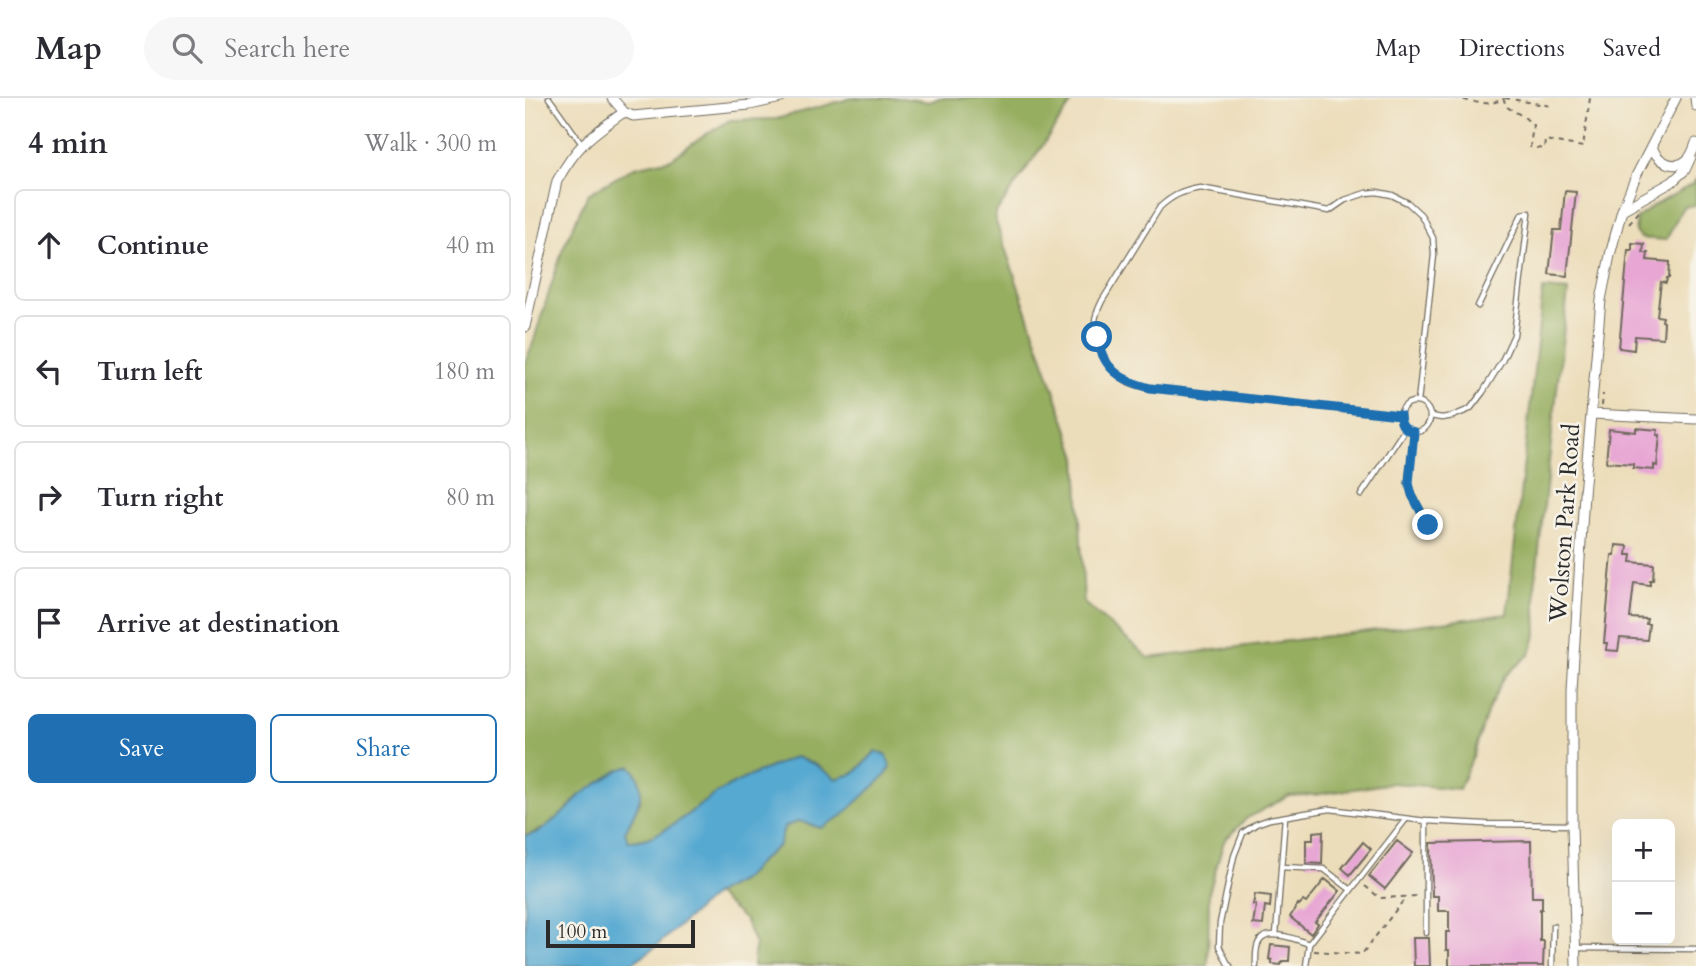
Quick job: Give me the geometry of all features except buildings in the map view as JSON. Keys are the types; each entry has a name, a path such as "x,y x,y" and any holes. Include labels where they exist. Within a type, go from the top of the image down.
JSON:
{"street":[{"path":"612,98 624,112 633,116 750,105 781,98"},
{"name":"Wolston Park Road","path":"1576,966 1572,689 1584,494 1597,414 1601,300 1622,209 1676,98"},
{"path":"1695,98 1696,106"},
{"path":"525,327 557,181 582,144 624,112"},
{"path":"1622,209 1672,182 1685,170 1696,142"},
{"path":"1652,145 1658,158 1668,164 1682,163 1691,157"},
{"path":"1597,414 1696,419"}],"lane":[{"path":"549,98 582,144"},
{"path":"1400,415 1150,388 1130,382 1107,363 1099,348 1095,322 1098,310 1160,207 1182,191 1201,188 1329,211 1346,200 1366,193 1392,195 1408,203 1421,215 1433,238 1434,255 1418,402"},
{"path":"1430,416 1453,416 1470,408 1502,361 1514,335 1529,213 1522,214 1478,306"},
{"path":"1418,402 1426,407 1430,416 1427,426 1414,432 1405,429 1400,415 1408,404 1418,402"},
{"path":"1361,495 1405,429"},
{"path":"1414,432 1409,483 1412,495 1428,525"},
{"path":"1230,966 1219,946 1220,923 1234,856 1243,833 1256,824 1270,819 1330,809 1426,821 1572,825"},
{"path":"1276,935 1285,817"},
{"path":"1306,966 1309,944 1406,819"},
{"path":"1426,821 1426,933"},
{"path":"1281,867 1324,869 1351,890"},
{"path":"1552,966 1553,926"},
{"path":"1255,966 1258,944 1265,937 1276,935 1309,944"},
{"path":"1574,948 1696,949"}],"path":[{"path":"1454,98 1490,103 1503,98 1551,106"},
{"path":"1503,98 1507,107 1533,125 1530,147 1544,149 1545,140 1583,146 1590,98"},
{"path":"1627,228 1643,209"},
{"path":"1597,414 1604,386"},
{"path":"1359,881 1380,898 1425,895"},
{"path":"1309,944 1315,952 1362,954 1406,897"}],"green space":[{"path":"852,98 902,98 930,102 939,98 1075,98 994,216 1077,457 1084,603 1149,658 1507,614 1543,289 1568,291 1535,586 1537,633 1530,654 1505,676 1488,710 1473,757 1459,789 1393,783 1314,795 1289,796 1247,818 1224,841 1209,893 1208,966 753,966 755,944 745,920 715,894 745,878 779,845 784,827 799,821 821,828 876,751 855,773 836,779 814,764 795,757 728,787 676,823 640,840 628,841 625,832 640,801 580,795 549,825 525,836 525,362 563,248 588,194 635,167 671,159 730,120 776,119"},
{"path":"1696,179 1696,205 1683,207 1666,240 1640,238 1635,232 1637,218 1693,184"}],"water":[{"path":"876,751 886,755 890,766 886,775 842,816 821,828 799,821 784,827 779,845 745,878 715,894 654,948 628,966 525,966 525,836 539,832 568,809 580,795 619,770 631,766 640,783 640,799 625,832 628,841 640,840 664,830 728,787 795,757 814,764 836,779 855,773"}],"route":[{"path":"1097,337 1107,363 1116,372 1130,382 1150,388 1400,415 1405,429 1414,432 1409,483 1412,495 1428,525"}]}
